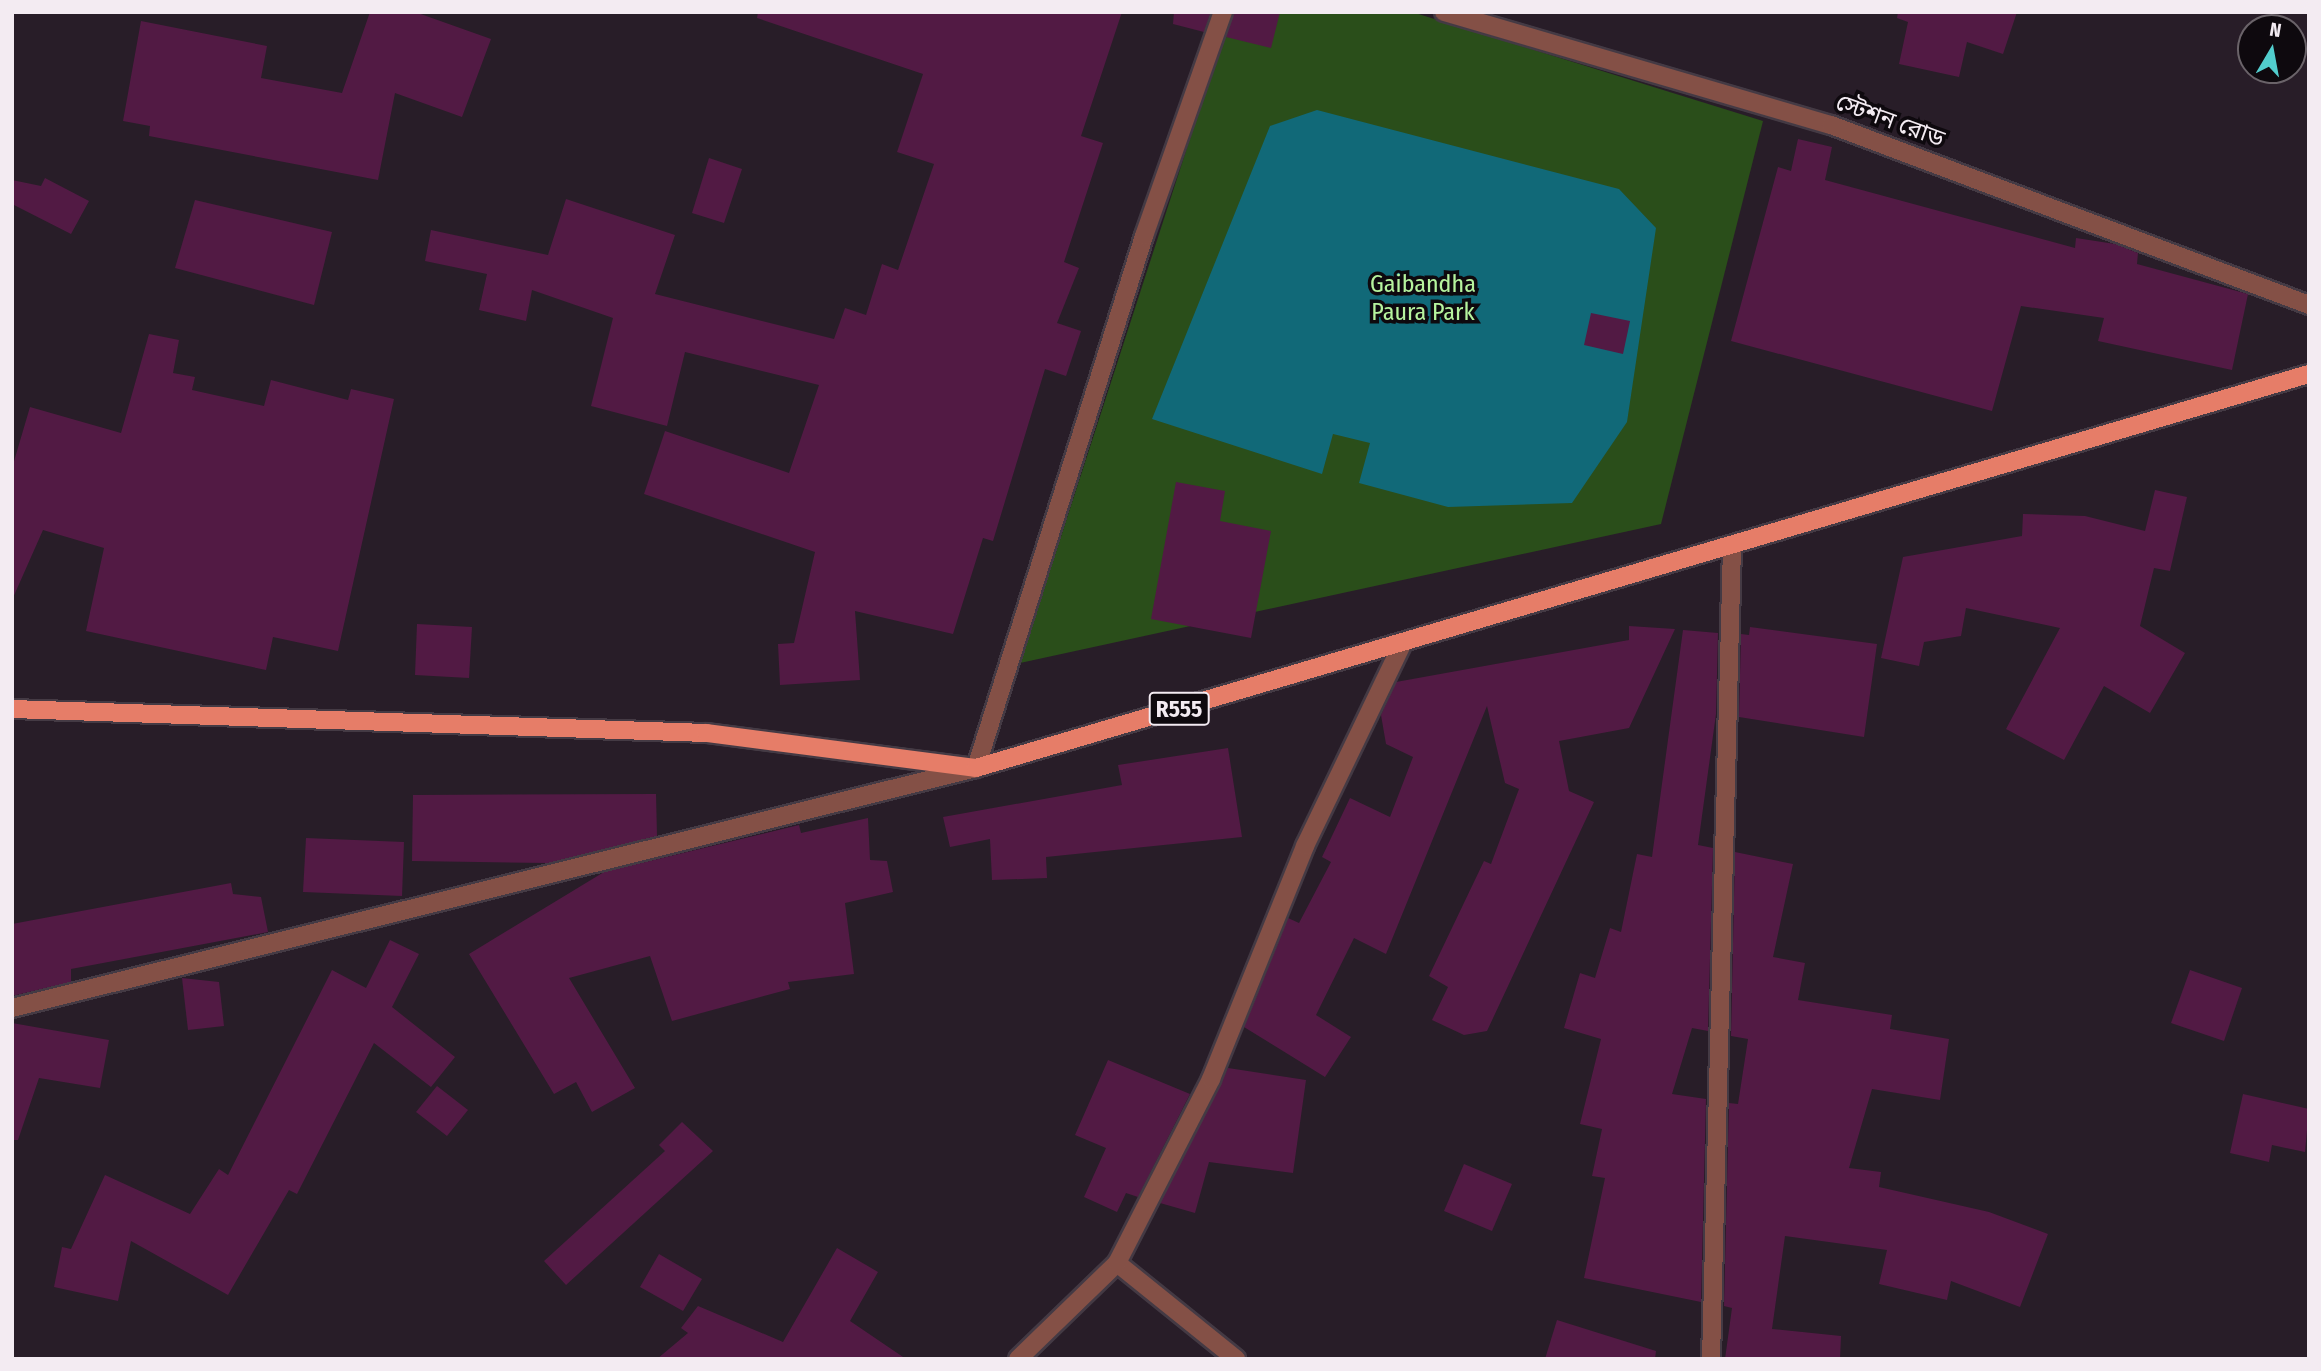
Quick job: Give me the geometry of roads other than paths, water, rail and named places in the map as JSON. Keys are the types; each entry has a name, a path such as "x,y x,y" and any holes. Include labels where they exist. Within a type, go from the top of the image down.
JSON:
{"main road":[{"name":"R555","path":"12,709 707,733 976,768 1732,548 2309,374"}],"street":[{"path":"12,1008 976,768 1144,236 1223,12"},
{"name":"স্টেশন রোড","path":"1444,12 1831,125 2309,305"},
{"path":"1711,1359 1732,548"},
{"path":"1018,1359 1117,1263 1211,1079 1305,846 1402,644"},
{"path":"1117,1263 1236,1359"}],"water":[{"path":"1317,110 1619,189 1656,228 1627,422 1572,503 1448,507 1359,483 1370,443 1333,434 1322,474 1152,419 1270,126"}],"park label":[{"name":"Gaibandha Paura Park","path":"1423,299"}]}
